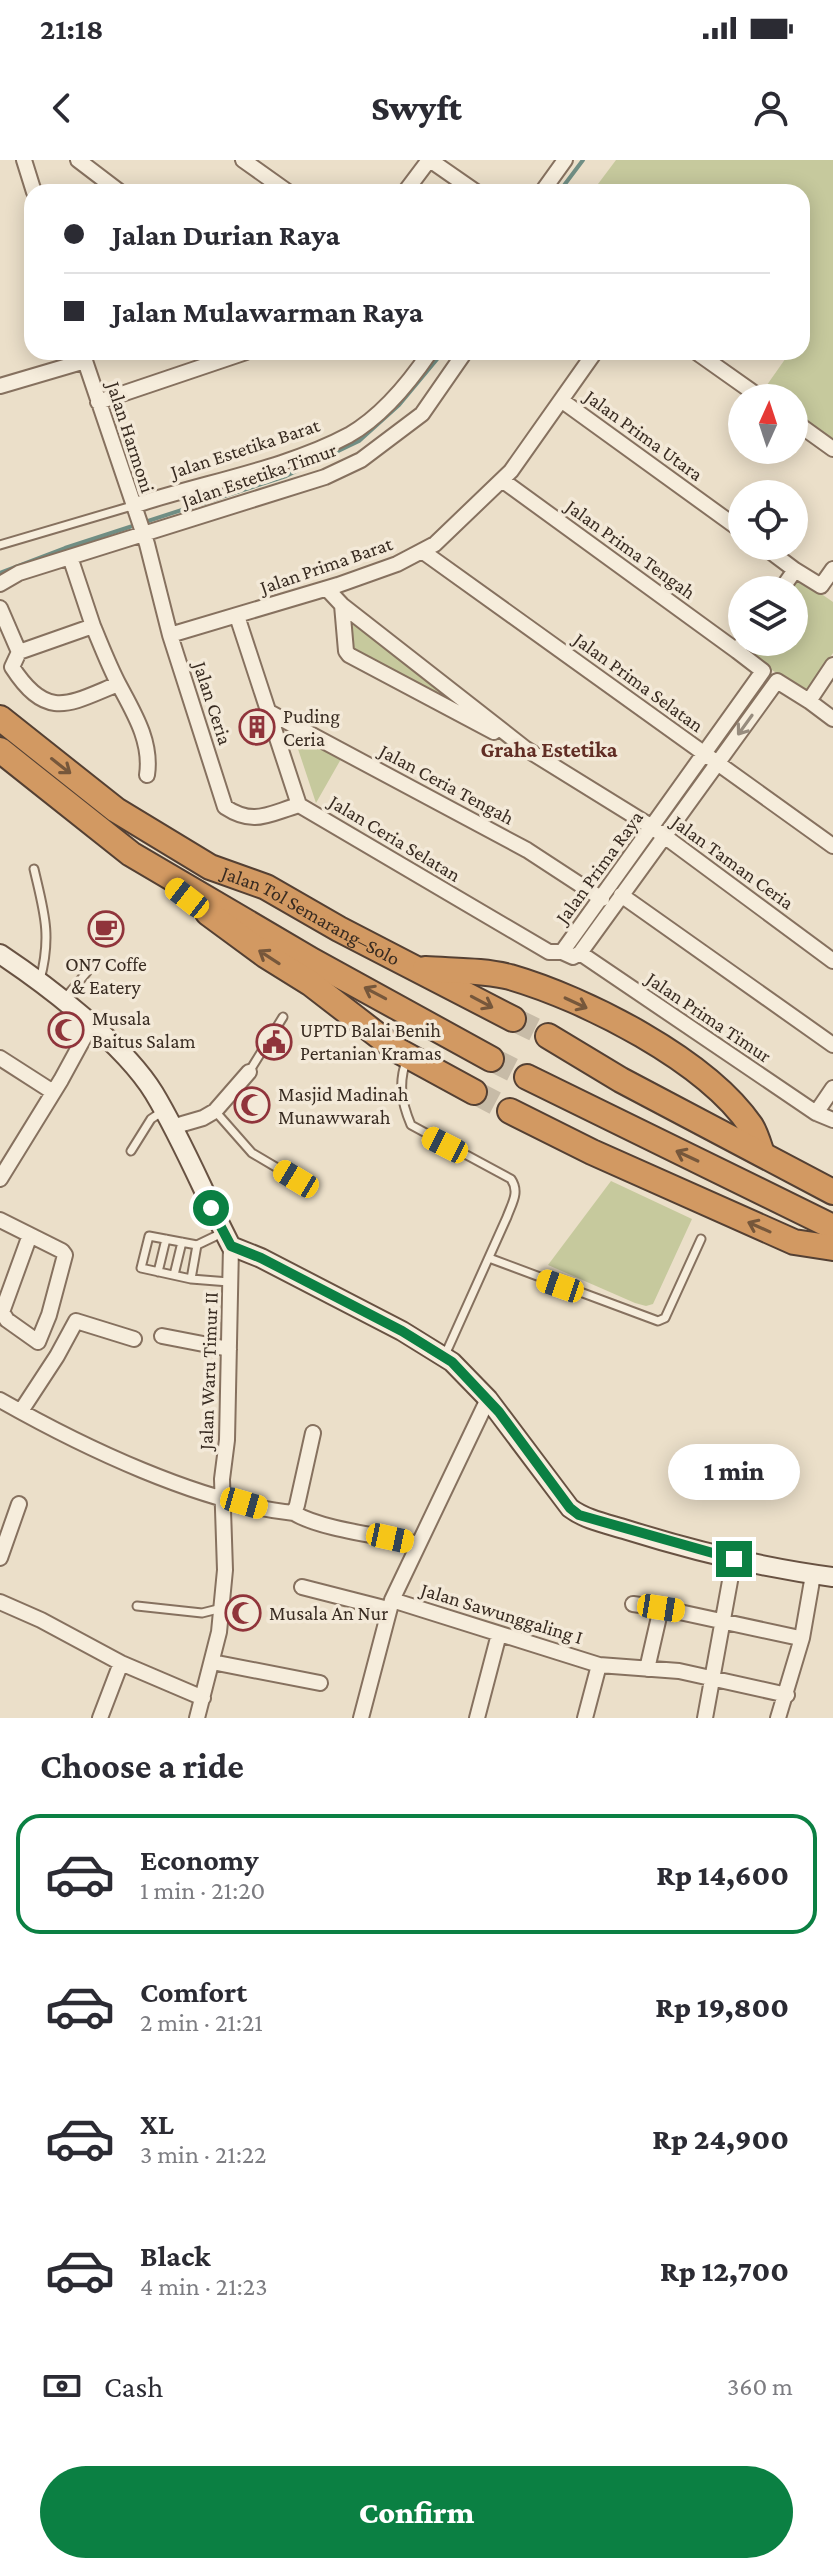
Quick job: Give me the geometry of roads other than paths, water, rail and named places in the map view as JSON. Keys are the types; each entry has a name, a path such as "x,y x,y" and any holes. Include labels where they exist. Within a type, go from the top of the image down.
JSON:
{"highway":[{"name":"Jalan Tol Semarang–Solo","path":"0,718 116,810 210,867 266,887 339,929 513,1019"},
{"name":"Jalan Tol Semarang–Solo","path":"0,750 131,854 313,961 491,1059"},
{"path":"131,854 254,947 310,983 381,1039 474,1092"},
{"path":"419,969 508,977 560,995 633,1030 697,1073 733,1103 753,1129 762,1154"},
{"path":"548,1036 621,1080 833,1192"},
{"path":"527,1077 833,1227"},
{"path":"510,1111 592,1152 794,1242 833,1248"}],"main road":[{"path":"0,954 64,1000 124,1056 153,1091 227,1239 402,1331 444,1357 488,1399 570,1508 579,1515 734,1559 833,1577"}],"street":[{"path":"24,160 32,184"},
{"path":"78,160 110,184"},
{"path":"243,160 277,184"},
{"path":"411,184 429,160 464,184"},
{"path":"548,184 565,160"},
{"path":"0,386 73,360"},
{"name":"Jalan Harmoni","path":"85,360 143,532"},
{"path":"98,402 222,360"},
{"name":"Jalan Estetika Barat","path":"134,509 241,475 350,434 379,413 424,360"},
{"name":"Jalan Estetika Timur","path":"0,584 19,573 143,532 325,477 361,460 422,414 459,360"},
{"name":"Jalan Prima Barat","path":"170,635 327,589 397,564 435,544 511,471 589,360"},
{"path":"707,360 741,384"},
{"name":"Jalan Prima Utara","path":"561,400 728,521"},
{"path":"808,431 833,449"},
{"name":"Jalan Prima Tengah","path":"502,480 728,638"},
{"name":"Jalan Ceria","path":"143,532 170,635 225,807 240,817 251,819 299,805"},
{"name":"Jalan Prima Selatan","path":"422,551 833,846"},
{"path":"70,557 93,626 118,684 134,709 150,758 147,775"},
{"path":"782,560 827,590 833,569"},
{"path":"791,576 795,570"},
{"name":"Jalan Taman Ceria","path":"327,589 342,605 526,749"},
{"name":"Jalan Taman Ceria","path":"342,605 346,651 349,655 526,749 658,831 833,961"},
{"path":"0,608 19,652"},
{"name":"Jalan Ceria Selatan","path":"237,616 299,805 549,952 562,952"},
{"path":"93,626 19,652 13,670 32,693 48,702 69,704 118,684"},
{"path":"749,656 763,671 833,719"},
{"path":"809,701 833,665"},
{"name":"Jalan Prima Raya","path":"712,758 763,671"},
{"name":"Jalan Prima Raya","path":"658,831 621,895 580,953 573,957 562,952 712,758 777,681"},
{"name":"Jalan Ceria Tengah","path":"269,712 527,850 602,899"},
{"path":"621,895 833,1045"},
{"name":"Jalan Prima Timur","path":"580,953 816,1113 833,1120"},
{"path":"0,1179 91,1025"},
{"path":"0,1058 53,1092"},
{"path":"168,1119 203,1118 215,1111 249,1072"},
{"path":"816,1113 833,1088"},
{"path":"0,1220 30,1235 65,1255 49,1315 38,1342 2,1315 30,1235"},
{"name":"Jalan Waru Timur II","path":"197,1718 212,1662 225,1570 223,1498 231,1283 227,1239"},
{"path":"21,1411 76,1321 134,1339"},
{"path":"162,1336 229,1349"},
{"path":"361,1718 390,1605 488,1399"},
{"path":"0,1400 95,1450 223,1498 418,1544"},
{"path":"294,1513 313,1433"},
{"path":"0,1558 19,1504"},
{"path":"705,1718 734,1559"},
{"path":"778,1718 802,1638 813,1575"},
{"name":"Jalan Sawunggaling I","path":"302,1587 390,1605 599,1665 712,1678 787,1695"},
{"path":"0,1602 121,1663 203,1698"},
{"path":"633,1604 795,1637"},
{"path":"647,1669 661,1608"},
{"path":"477,1718 499,1634"},
{"path":"212,1662 320,1683"},
{"path":"100,1718 121,1663"},
{"path":"585,1718 599,1665"}],"lane":[{"path":"0,545 134,509"},
{"path":"34,869 47,929 47,954 40,982"},
{"path":"64,1000 87,972"},
{"path":"249,1072 283,1017"},
{"path":"408,1056 401,1078 401,1091 411,1125 511,1179 515,1185 516,1194 444,1357"},
{"path":"215,1111 252,1153 296,1179"},
{"path":"131,1151 151,1119 168,1119"},
{"path":"227,1239 197,1245 149,1236 141,1268 191,1279 231,1283"},
{"path":"158,1272 166,1239"},
{"path":"489,1258 658,1321 665,1318 701,1239"},
{"path":"174,1275 182,1242"},
{"path":"191,1279 197,1245"},
{"path":"137,1606 202,1613 222,1608"}],"waterway":[{"path":"565,184 583,160"},
{"path":"0,573 65,548 286,476 359,441 399,405 436,360"}],"tunnel":[{"path":"513,1019 548,1036"},
{"path":"491,1059 527,1077"},
{"path":"474,1092 510,1111"}],"place":[{"name":"Puding Ceria","path":"257,727"},
{"name":"ON7 Coffe & Eatery","path":"106,929"},
{"name":"Musala Baitus Salam","path":"66,1030"},
{"name":"UPTD Balai Benih Pertanian Kramas","path":"274,1042"},
{"name":"Masjid Madinah Munawwarah","path":"252,1105"},
{"name":"Musala An Nur","path":"243,1613"}],"district":[{"name":"Graha Estetika","path":"549,749"}]}
